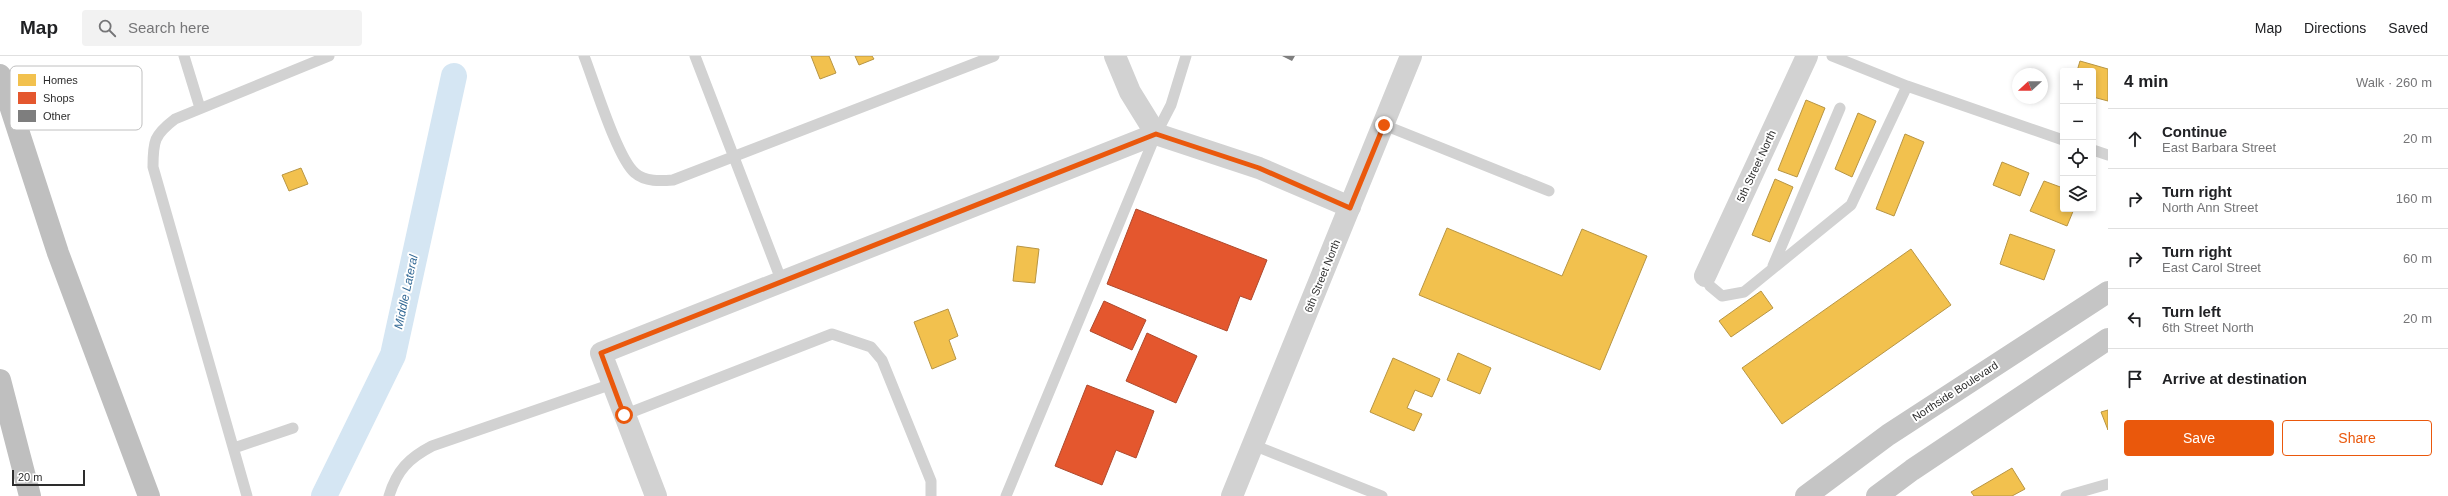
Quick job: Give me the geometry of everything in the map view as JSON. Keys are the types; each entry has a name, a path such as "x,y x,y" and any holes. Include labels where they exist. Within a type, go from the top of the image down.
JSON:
{"highway":[{"path":"0,75 10,106"},
{"path":"18,130 58,253 149,496"},
{"path":"0,380 30,496"}],"main road":[{"name":"Northside Boulevard","path":"1806,496 1888,435 2108,292"},
{"path":"1877,496 1912,470 2108,339"}],"street":[{"path":"1115,56 1130,92 1156,134"},
{"name":"6th Street North","path":"1232,496 1411,56"},
{"name":"5th Street North","path":"1705,276 1807,56"},
{"path":"656,496 601,353 1156,134 1259,168 1350,208"}],"lane":[{"path":"184,56 200,108"},
{"path":"247,496 153,167 153,146 160,130 175,118 329,56"},
{"path":"584,56 623,158 635,174 653,181 673,180 994,56"},
{"path":"695,56 782,282"},
{"path":"1006,496 1156,134 1171,105 1186,56"},
{"path":"1832,56 1907,86 2060,139"},
{"path":"1705,276 1710,286 1722,296 1744,292 1851,205 1907,86"},
{"path":"1772,268 1840,108"},
{"path":"1384,125 1549,191"},
{"path":"2096,151 2108,155"},
{"path":"624,415 832,334 871,347 882,360 932,481 931,496"},
{"path":"389,496 393,484 411,457 432,446 612,384"},
{"path":"234,448 294,428"},
{"path":"1253,445 1382,496"},
{"path":"2066,496 2108,484"}],"building: Homes":[{"path":"811,56 829,56 836,73 820,79"},
{"path":"855,56 872,56 874,59 859,65"},
{"path":"2080,61 2108,69 2108,101 2096,98 2096,68 2078,68"},
{"path":"1806,100 1825,108 1797,177 1778,170"},
{"path":"1858,113 1876,121 1852,177 1835,169"},
{"path":"1905,134 1924,142 1894,216 1876,209"},
{"path":"2002,162 2029,173 2020,196 1993,185"},
{"path":"301,168 308,184 289,191 282,175"},
{"path":"1775,179 1793,187 1770,242 1752,235"},
{"path":"2044,181 2060,187 2060,212 2073,212 2067,226 2030,211"},
{"path":"1447,228 1562,276 1582,229 1647,256 1600,370 1419,295"},
{"path":"2010,234 2055,250 2044,280 2000,264"},
{"path":"1017,246 1039,249 1035,283 1013,281"},
{"path":"1911,249 1951,305 1782,424 1742,368"},
{"path":"1761,291 1773,308 1731,337 1719,321"},
{"path":"948,309 958,336 949,340 956,359 932,369 914,322"},
{"path":"1458,353 1491,368 1480,394 1447,380"},
{"path":"1393,358 1440,379 1432,397 1415,390 1407,408 1422,414 1414,431 1370,412"},
{"path":"2108,410 2108,430 2101,412"},
{"path":"2012,468 2025,489 2012,496 1974,496 1971,492"}],"building: Shops":[{"path":"1136,209 1267,260 1251,300 1240,296 1227,331 1107,284"},
{"path":"1104,301 1146,320 1132,350 1090,331"},
{"path":"1147,333 1197,356 1176,403 1126,381"},
{"path":"1087,385 1154,411 1136,458 1116,450 1102,485 1055,466"}],"building: Other":[{"path":"1282,56 1295,56 1292,61"}],"waterway":[{"name":"Middle Lateral","path":"324,496 393,355 454,76"}],"route":[{"path":"624,415 601,353 1156,134 1259,168 1350,208 1384,125"}]}
